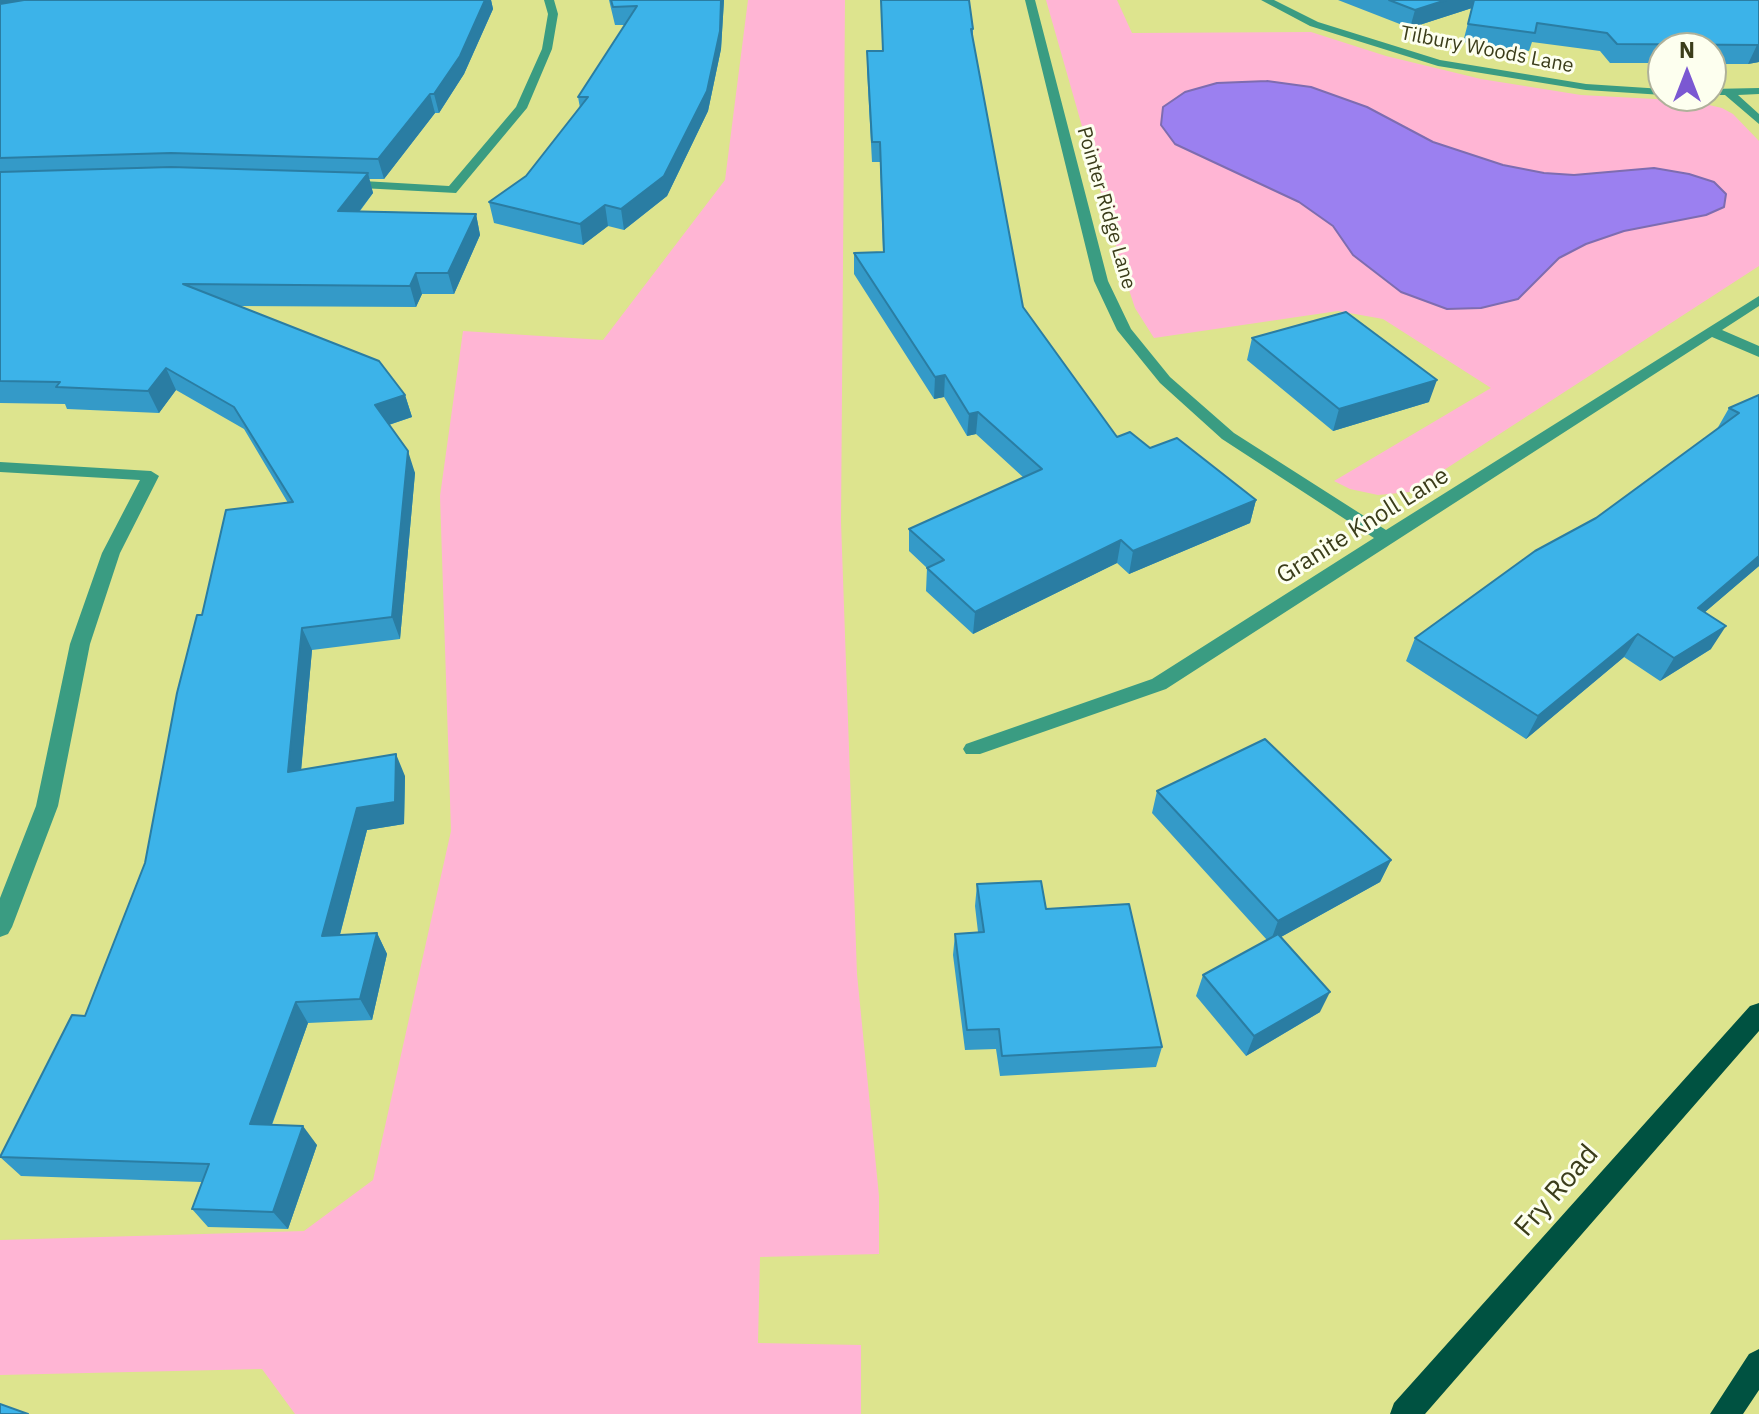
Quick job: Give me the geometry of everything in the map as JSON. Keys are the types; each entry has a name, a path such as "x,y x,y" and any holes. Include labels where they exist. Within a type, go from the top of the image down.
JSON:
{"main road":[{"name":"Fry Road","path":"1405,1414 1759,1014"},
{"path":"1725,1414 1759,1364"}],"street":[{"path":"337,184 452,190 521,108 547,49 553,14 549,0"},
{"name":"Pointer Ridge Lane","path":"1030,0 1101,281 1124,330 1165,380 1228,436 1387,539"},
{"name":"Tilbury Woods Lane","path":"1266,0 1314,24 1438,63 1544,82 1647,91"},
{"path":"1729,93 1759,91"},
{"path":"1729,93 1759,120"},
{"name":"Granite Knoll Lane","path":"973,749 1159,684 1758,303"},
{"path":"1712,331 1759,352"},
{"path":"0,467 151,476 111,553 80,644 47,806 0,927"}],"shaded area":[{"path":"748,0 845,0 841,522 857,974 879,1196 879,1254 760,1257 758,1343 861,1345 861,1414 295,1414 262,1369 0,1375 0,1240 304,1231 373,1180 451,831 440,496 463,331 603,340 725,180"},
{"path":"1046,0 1117,0 1132,33 1311,32 1386,56 1481,79 1581,95 1647,99 1647,112 1727,111 1759,141 1759,266 1410,492 1378,495 1350,489 1334,481 1491,388 1383,319 1338,311 1154,338 1135,308"},
{"path":"1267,81 1311,87 1367,107 1433,142 1503,165 1574,175 1654,168 1689,174 1714,182 1726,194 1724,207 1706,215 1624,231 1586,244 1559,258 1518,299 1481,308 1447,309 1401,292 1353,255 1333,226 1299,202 1175,144 1161,125 1163,107 1185,92 1217,83"}],"building":[{"path":"24,0 485,0 460,56 434,94 430,94 378,159 171,153 0,158 0,4"},
{"path":"611,0 721,0 720,31 707,91 664,176 621,209 605,205 580,224 489,202 526,176 588,97 578,97 637,6 613,7"},
{"path":"881,0 969,0 971,29 1023,307 1117,437 1130,432 1150,448 1177,438 1256,500 1133,551 1121,540 975,612 927,568 944,560 909,529 1042,469 978,412 969,414 945,375 935,377 854,253 884,252 880,142 872,142 867,51 883,51"},
{"path":"1389,0 1446,0 1415,10"},
{"path":"1474,0 1759,0 1759,45 1727,45 1727,32 1647,32 1647,44 1617,44 1607,33 1537,23 1535,33 1468,24"},
{"path":"171,167 368,173 338,211 476,214 448,273 416,273 410,286 183,284 379,361 405,395 375,405 408,451 392,617 302,628 288,772 396,754 395,802 357,808 322,936 377,933 360,999 296,1002 250,1124 303,1126 273,1212 192,1209 209,1164 0,1157 72,1015 85,1016 145,863 177,693 197,615 202,615 226,510 293,502 234,407 166,368 148,391 56,387 60,382 0,381 0,172"},
{"path":"1346,312 1437,380 1339,409 1252,338"},
{"path":"1759,395 1759,556 1698,608 1726,626 1674,658 1638,634 1538,716 1415,638 1535,551 1596,518 1739,413 1729,408"},
{"path":"1265,739 1391,860 1278,921 1157,791"},
{"path":"1041,881 1046,909 1129,904 1162,1047 1002,1056 999,1029 967,1030 955,934 984,932 977,884"},
{"path":"1278,934 1330,992 1254,1036 1203,975"},
{"path":"0,1404 28,1414 0,1414"}]}
